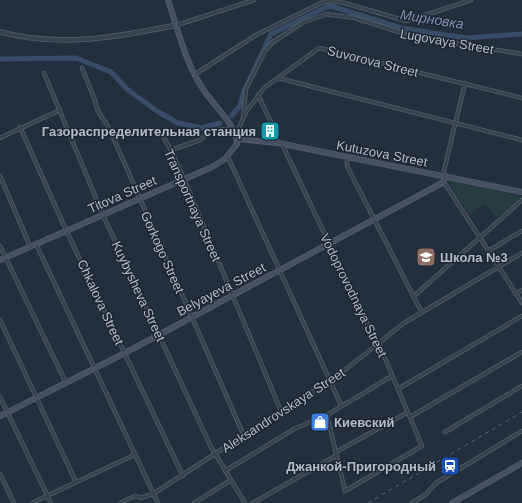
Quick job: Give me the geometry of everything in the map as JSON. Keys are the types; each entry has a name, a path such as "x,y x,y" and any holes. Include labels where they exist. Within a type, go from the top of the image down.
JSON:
{"main road":[{"path":"168,0 194,75 236,134 237,144 228,157"},
{"name":"Kutuzova Street","path":"237,139 280,144 443,175 522,192"},
{"name":"Titova Street","path":"2,259 33,244 212,167 228,157"},
{"path":"443,175 444,182"},
{"name":"Belyayeva Street","path":"0,416 37,399 125,353 444,182"},
{"path":"452,503 522,463"}],"street":[{"path":"0,32 29,37 82,41 177,25 254,0"},
{"path":"194,75 256,35 323,2 333,1 344,3 407,21 471,0"},
{"name":"Lugovaya Street","path":"243,119 246,89 265,51 273,42 302,23 326,14 355,18 415,37 522,54"},
{"name":"Suvorova Street","path":"236,134 243,119 258,95 278,78 319,48 522,98"},
{"name":"Gorkogo Street","path":"82,68 98,111 109,128 244,436"},
{"name":"Kuybysheva Street","path":"44,73 103,215 215,455 245,503"},
{"path":"278,78 522,140"},
{"path":"443,175 465,83"},
{"name":"Vodoprovodnaya Street","path":"258,95 280,144 378,344 422,446 345,490 336,454"},
{"path":"0,138 20,127 60,110"},
{"name":"Chkalova Street","path":"20,127 66,230 183,476"},
{"path":"171,150 200,140 205,135 220,129 226,130 232,128"},
{"name":"Transportnaya Street","path":"160,132 171,150 281,411"},
{"path":"228,157 341,405"},
{"path":"347,157 347,166 421,311"},
{"path":"0,176 158,503"},
{"path":"444,182 522,303"},
{"path":"414,296 522,200"},
{"path":"488,251 522,231"},
{"path":"0,246 2,259 66,383"},
{"name":"Aleksandrovskaya Street","path":"120,503 135,496 141,498 153,494 183,476 281,411 331,381 421,311 522,253"},
{"path":"516,294 522,290"},
{"path":"398,389 522,316"},
{"path":"0,320 76,482"},
{"path":"410,417 522,352"},
{"path":"225,471 294,429 327,415 341,405 392,376"},
{"path":"445,432 522,386"},
{"path":"0,397 51,503"},
{"path":"253,503 408,412"},
{"path":"327,415 336,454"},
{"path":"412,503 425,495 436,483 522,431"},
{"path":"32,503 134,455"},
{"path":"0,474 14,503"},
{"path":"194,503 231,480"}],"green space":[{"path":"450,181 522,196 497,218 484,204 470,215 451,188"}],"waterway":[{"name":"Мирновка","path":"231,116 240,106 244,91 271,34 326,7 331,6 401,28 466,38 522,34"},
{"name":"Мирновка","path":"0,59 76,58 111,72 128,90 157,111 178,123 202,128 220,123"}],"railway":[{"path":"368,503 522,412"}],"place":[{"name":"Газораспределительная станция","path":"270,131"},
{"name":"Школа №3","path":"426,257"},
{"name":"Киевский","path":"320,422"},
{"name":"Джанкой-Пригородный","path":"450,466"}]}
